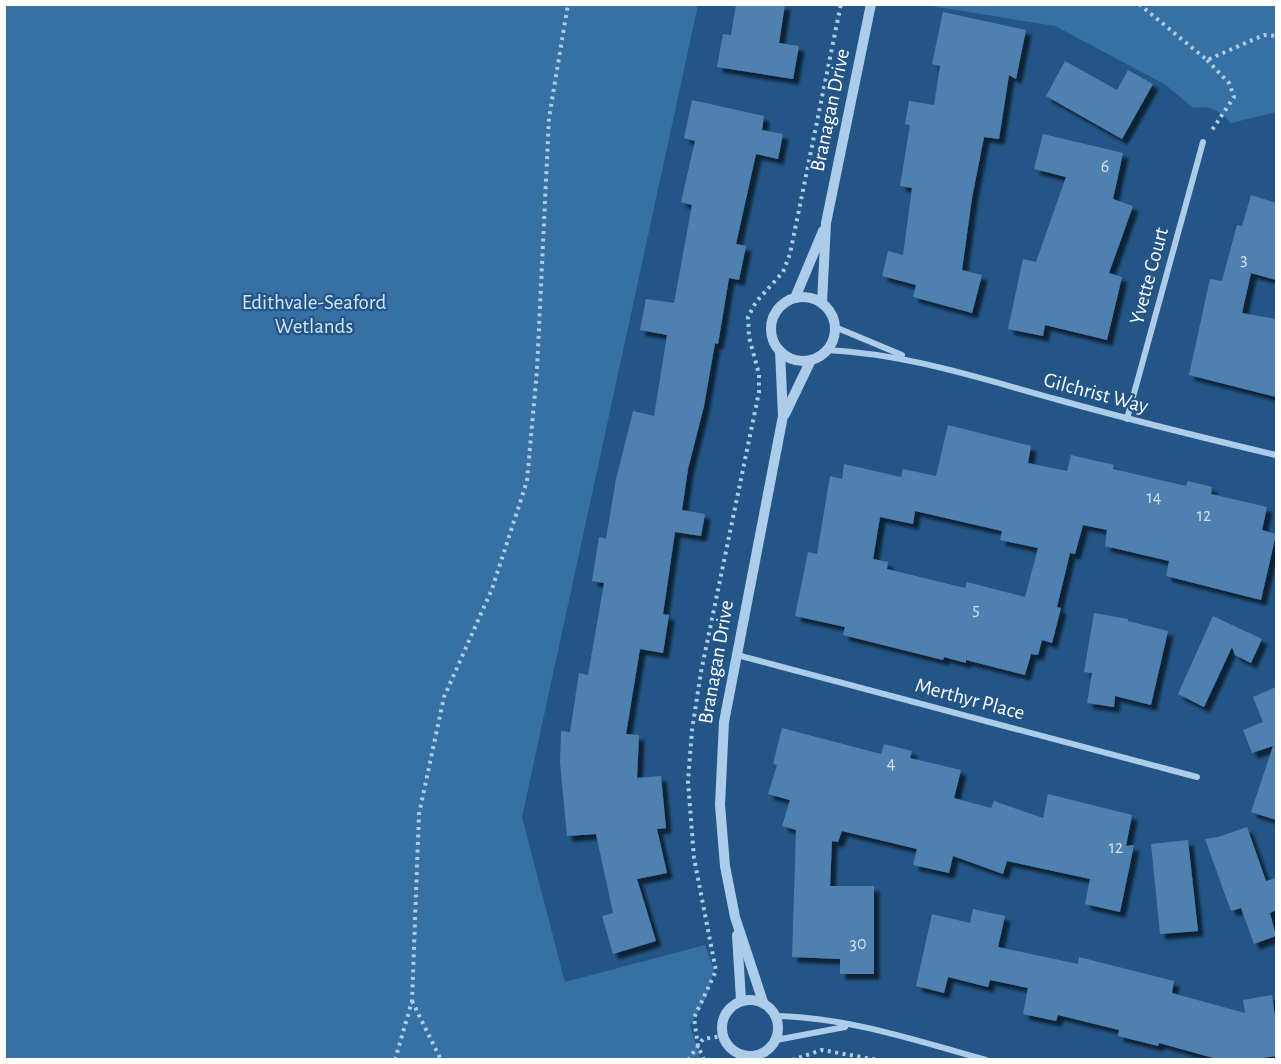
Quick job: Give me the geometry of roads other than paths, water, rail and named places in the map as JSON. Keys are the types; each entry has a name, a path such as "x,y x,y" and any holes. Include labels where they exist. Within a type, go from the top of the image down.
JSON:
{"street":[{"name":"Branagan Drive","path":"822,303 826,223 871,4"},
{"name":"Yvette Court","path":"1127,419 1203,142"},
{"name":"Branagan Drive","path":"795,298 826,223"},
{"path":"804,297 822,303 833,318 835,335 827,350 811,360 789,358 774,342 772,320 785,303 795,298 804,297"},
{"name":"Gilchrist Way","path":"835,327 908,358 1127,419 1276,455"},
{"name":"Gilchrist Way","path":"827,350 908,358"},
{"name":"Branagan Drive","path":"741,1000 735,917 725,866 720,805 724,722 735,654 783,417 780,351"},
{"name":"Branagan Drive","path":"783,417 811,360"},
{"name":"Merthyr Place","path":"735,654 1197,777"},
{"name":"Branagan Drive","path":"735,917 763,1002"},
{"path":"725,1040 743,1055 761,1057 776,1040 778,1032 776,1016 763,1002 741,1000 733,1004 723,1018 725,1040 729,1059"},
{"path":"776,1016 804,1017 897,1035 986,1059"},
{"path":"776,1040 848,1026"}],"park label":[{"name":"Edithvale-Seaford Wetlands","path":"314,314"}]}
